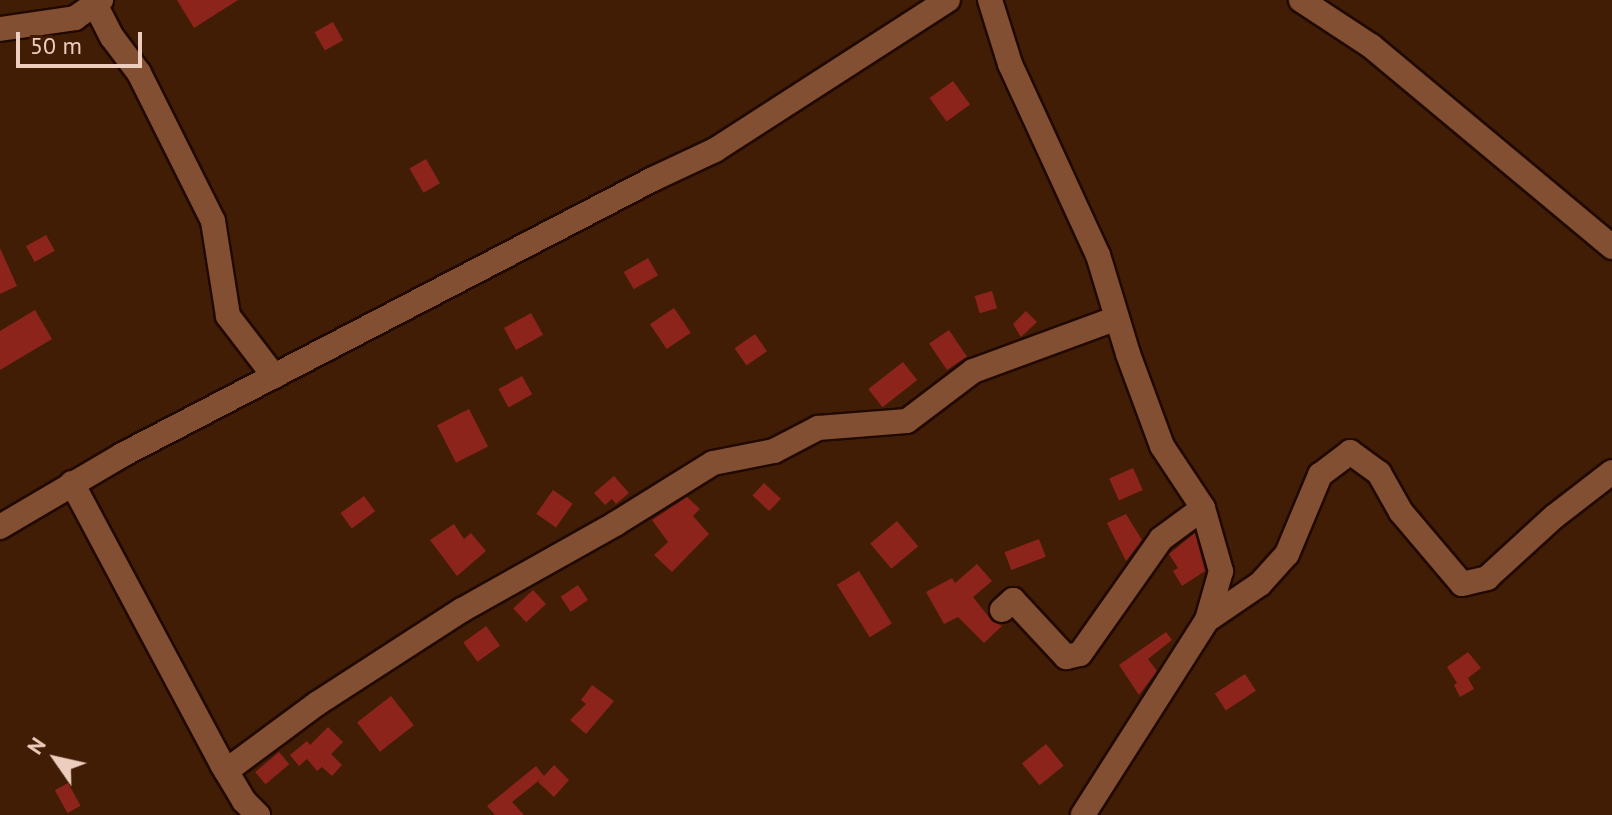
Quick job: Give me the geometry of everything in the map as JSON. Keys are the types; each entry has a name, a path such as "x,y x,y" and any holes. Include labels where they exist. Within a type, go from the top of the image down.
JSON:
{"street":[{"path":"0,527 72,483 274,376 653,179 715,150 948,0"},
{"path":"990,0 1010,64 1098,255 1162,446 1203,508 1221,571 1215,604 1207,620 1083,815"},
{"path":"1301,0 1371,46 1612,247"},
{"path":"0,29 75,18 98,2 112,37 139,73 213,221 228,316 274,376"},
{"path":"226,771 318,703 462,610 615,524 713,463 774,451 818,428 907,421 973,371 1117,318"},
{"path":"1207,620 1260,584 1287,554 1320,475 1350,452 1379,473 1401,512 1462,584 1487,578 1555,516 1612,472"},
{"path":"72,483 226,771 244,801 258,815"},
{"path":"1002,610 1013,600 1066,657 1080,654 1161,539 1203,508"}],"building":[{"path":"177,0 238,0 194,28"},
{"path":"333,22 343,40 325,51 315,32"},
{"path":"953,81 970,104 947,122 930,98"},
{"path":"426,159 440,183 424,193 410,168"},
{"path":"46,235 55,251 35,262 26,246"},
{"path":"0,248 17,286 0,294"},
{"path":"648,258 658,275 634,289 624,272"},
{"path":"992,291 997,308 980,313 975,296"},
{"path":"674,308 691,333 667,349 650,324"},
{"path":"35,310 52,339 0,370 0,331"},
{"path":"1026,311 1037,322 1021,337 1013,324"},
{"path":"531,313 543,335 516,350 504,328"},
{"path":"949,330 967,357 947,370 929,343"},
{"path":"755,334 767,351 747,366 735,348"},
{"path":"903,362 917,380 882,407 868,389"},
{"path":"522,376 532,394 509,407 498,389"},
{"path":"469,409 488,446 456,463 437,425"},
{"path":"1133,468 1143,490 1119,501 1109,479"},
{"path":"614,476 629,493 616,504 612,499 605,505 594,493"},
{"path":"764,483 781,499 769,511 752,495"},
{"path":"553,490 573,504 556,528 536,514"},
{"path":"364,496 375,511 352,528 341,513"},
{"path":"687,497 700,509 693,516 709,534 672,572 654,555 668,542 652,520"},
{"path":"1126,514 1142,540 1126,561 1107,523"},
{"path":"897,521 918,546 891,569 870,543"},
{"path":"454,524 464,539 471,533 486,551 457,576 430,540"},
{"path":"1195,533 1205,571 1182,586 1173,571 1178,568 1169,554"},
{"path":"1039,539 1046,557 1011,570 1004,552"},
{"path":"977,564 992,581 973,597 992,621 1002,626 984,643 958,617 944,624 926,592 952,578 955,583"},
{"path":"859,571 892,624 870,637 837,585"},
{"path":"578,585 588,600 571,612 561,597"},
{"path":"533,590 546,604 526,622 513,608"},
{"path":"486,626 500,645 477,662 463,642"},
{"path":"1166,632 1172,640 1148,659 1157,671 1139,695 1119,665"},
{"path":"1468,652 1481,668 1468,678 1474,689 1460,697 1454,685 1457,683 1447,667"},
{"path":"1245,674 1256,691 1226,710 1215,694"},
{"path":"592,685 614,701 586,734 570,720 586,704 581,700"},
{"path":"391,696 414,725 380,752 357,722"},
{"path":"328,727 343,742 331,754 342,765 332,776 322,767 317,771 307,759 299,766 290,755 307,741 310,745"},
{"path":"1046,744 1064,766 1040,785 1022,764"},
{"path":"279,752 289,764 266,784 255,772"},
{"path":"554,765 569,780 554,797 538,782 542,778 512,802 524,815 495,815 487,806 536,766 544,776"},
{"path":"68,783 81,806 67,813 55,790"}]}
